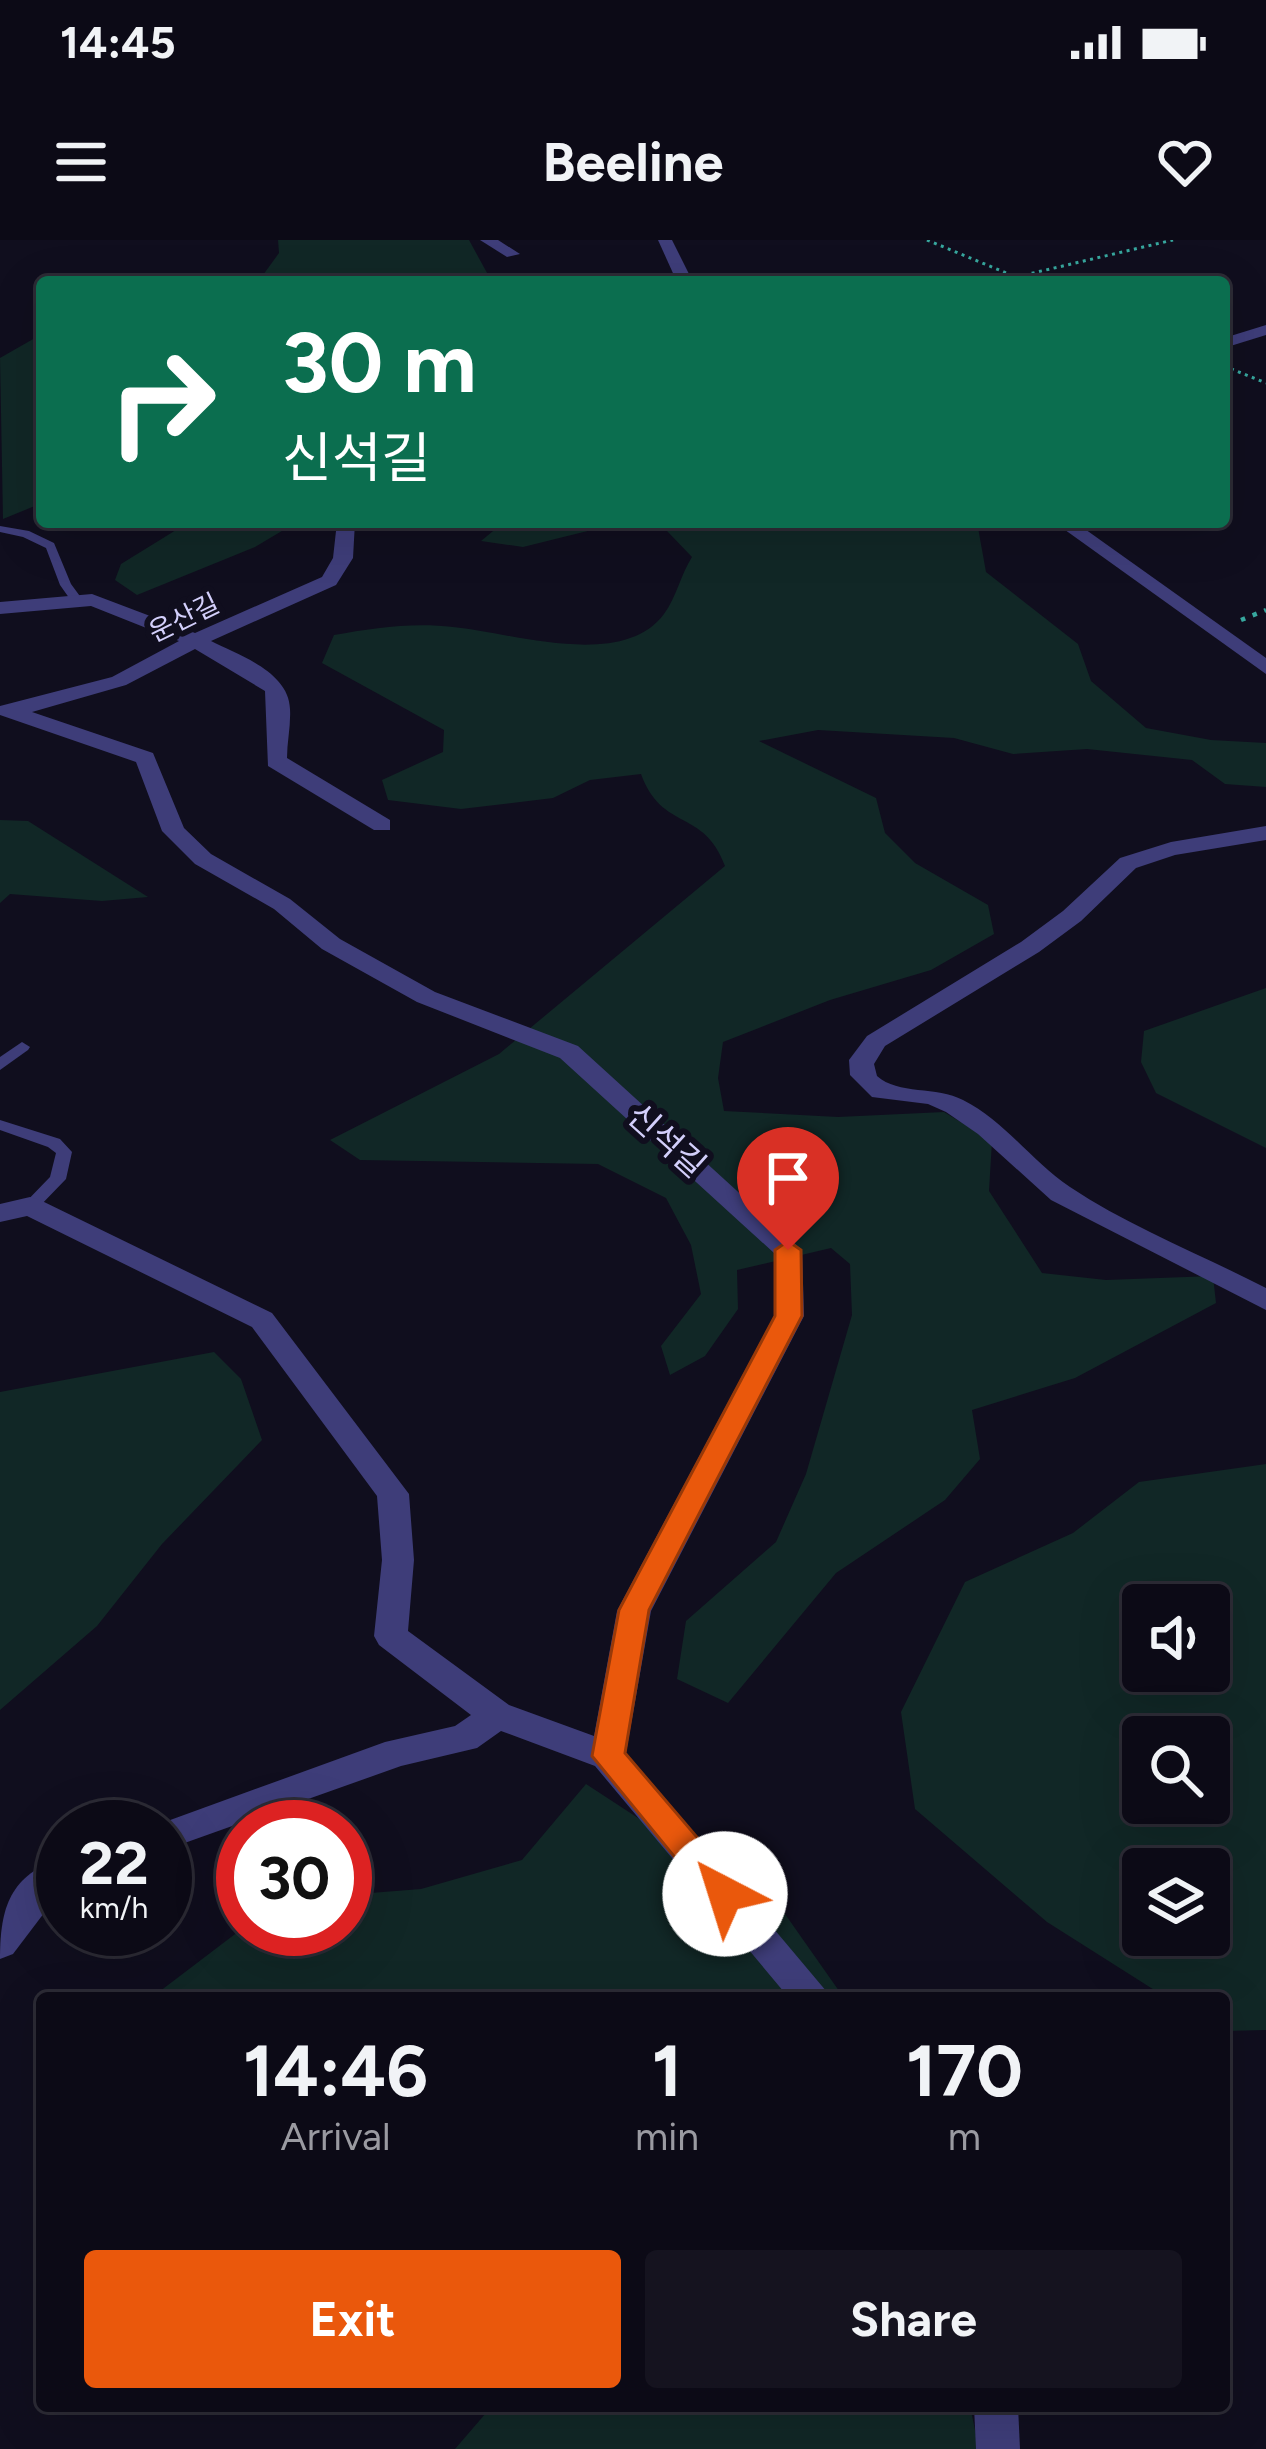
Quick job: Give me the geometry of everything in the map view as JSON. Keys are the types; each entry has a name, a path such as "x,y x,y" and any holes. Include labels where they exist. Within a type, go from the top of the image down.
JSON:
{"street":[{"path":"487,240 512,254"},
{"path":"664,240 682,276"},
{"path":"1230,341 1266,330"},
{"name":"운산길","path":"4,712 119,681 192,642 329,581 343,557 345,528"},
{"path":"1071,528 1266,668"},
{"path":"0,608 76,599 114,607 244,665 275,689 279,699 273,742 276,760 382,825"},
{"name":"신석길","path":"4,712 145,758 174,831 203,859 282,904 331,944 426,997 569,1052 788,1250 789,1316 634,1610 608,1756"},
{"path":"1266,833 1171,849 1128,863 1072,916 1030,947 876,1041 863,1055 861,1069 868,1084 885,1092 932,1096 985,1122 1061,1194 1266,1300"},
{"path":"15,1210 262,1320 393,1495 398,1560 391,1636 497,1715 608,1756 808,1992"},
{"path":"192,1825 398,1752 465,1738 497,1715"},
{"path":"0,1943 36,1892"},
{"path":"996,2412 998,2449"}],"lane":[{"path":"0,529 51,544 58,553 61,582 76,599"},
{"path":"0,1065 22,1047"},
{"path":"0,1125 54,1143 64,1152 58,1179 15,1210"}],"path":[{"path":"927,240 1011,276"},
{"path":"1024,276 1173,240"},
{"path":"1230,368 1266,383"}],"green space":[{"path":"278,240 469,240 489,276 262,276 279,253"},
{"path":"36,337 36,505 3,519 0,358"},
{"path":"179,528 287,528 255,547 137,595 115,580 121,564"},
{"path":"497,528 600,528 523,547 481,541"},
{"path":"657,528 978,528 986,572 1078,644 1091,681 1146,728 1211,740 1266,743 1266,787 1225,784 1192,760 1087,749 1013,754 954,738 818,730 759,741 876,798 885,833 915,863 988,905 994,934 931,970 830,1000 723,1042 718,1078 724,1111 838,1117 944,1112 992,1141 989,1191 1042,1273 1106,1280 1213,1276 1216,1303 1075,1378 972,1410 980,1459 945,1500 836,1573 728,1703 677,1679 686,1621 776,1542 806,1474 852,1315 850,1264 831,1248 737,1270 738,1309 705,1356 670,1375 661,1346 701,1294 691,1245 666,1198 598,1164 360,1160 330,1140 499,1054 725,866 706,835 660,805 641,774 590,780 553,798 461,809 388,800 382,780 443,752 444,730 322,663 334,635 393,626 438,626 564,644 621,641 645,631 664,614 692,557 667,531"},
{"path":"0,820 28,821 148,897 102,901 10,894 0,903"},
{"path":"1266,988 1266,1148 1156,1093 1141,1062 1144,1031"},
{"path":"214,1352 241,1379 262,1440 162,1544 97,1626 0,1710 0,1392"},
{"path":"1266,1464 1266,2030 1230,2031 1230,1992 1158,1992 1047,1922 915,1809 901,1712 965,1582 1073,1533 1139,1482"},
{"path":"586,1784 785,1914 840,1992 159,1992 216,1949 216,1956 372,1956 372,1893 421,1889 522,1860"},
{"path":"487,2412 971,2412 979,2449 455,2449"}],"route":[{"path":"725,1894 608,1756 634,1610 789,1316 788,1250"}]}
